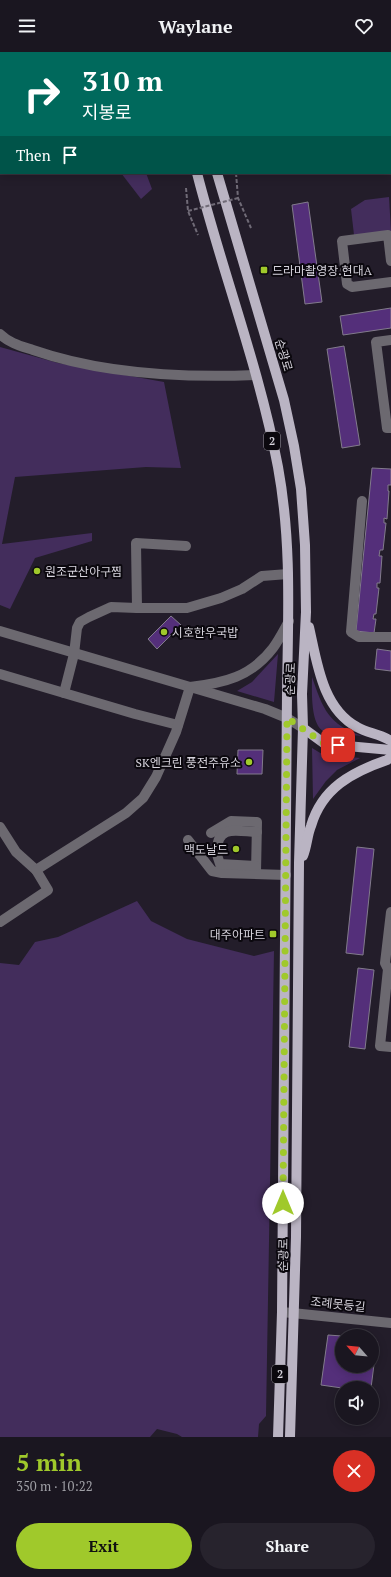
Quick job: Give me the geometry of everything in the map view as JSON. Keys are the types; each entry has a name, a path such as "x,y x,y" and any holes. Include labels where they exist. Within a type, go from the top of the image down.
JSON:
{"main road":[{"name":"순광로","path":"197,174 267,416 278,468 287,536 289,621 282,1312 278,1437"},
{"name":"순광로","path":"217,174 284,400 301,489 305,545 306,612 302,694 303,728 299,863 294,1313 290,1437"},
{"path":"306,612 322,682 331,702 345,718 356,726 391,741"},
{"path":"303,728 325,744 391,750"},
{"path":"299,863 306,848 310,826 320,805 335,787 352,774 391,757"}],"street":[{"path":"391,260 388,235 342,241 347,284 352,287 391,282"},
{"path":"0,334 6,340 48,355 100,367 171,375 255,375"},
{"path":"391,340 376,342 387,428 391,428"},
{"path":"362,501 351,632 360,637 391,637"},
{"path":"137,608 136,543 186,546"},
{"path":"64,693 74,654 77,628 80,622 108,607 187,608 221,598 242,589 262,576 288,574"},
{"path":"190,687 217,684 243,674 258,665 274,648 289,621"},
{"path":"0,631 267,710 287,718 303,728"},
{"path":"0,674 135,714 178,725"},
{"path":"36,870 126,813 143,798 156,777 178,725 190,687"},
{"path":"211,833 231,821 257,822 256,870"},
{"path":"0,827 16,852 36,870 48,890 0,922"},
{"path":"257,832 230,831 222,835 218,842 217,855 220,864 286,875"},
{"path":"188,840 212,871 222,873 256,870"},
{"path":"391,912 388,969 380,1046 391,1047"},
{"name":"조례못등길","path":"282,1312 391,1323"}],"path":[{"path":"236,174 238,198 251,228"},
{"path":"186,188 188,211 198,235"},
{"path":"188,211 238,198"}],"shaded area":[{"path":"122,174 146,174 152,189 141,199"},
{"path":"389,197 391,231 354,235 351,209 365,200"},
{"path":"0,347 58,363 164,382 181,468 146,467 15,477 2,544 92,533 92,541 35,558 10,609 0,605"},
{"path":"278,654 274,702 237,691 252,682"},
{"path":"312,677 328,714 341,726 362,736 328,733 320,728 314,716"},
{"path":"312,748 322,754 360,758 337,770 326,781 313,799"},
{"path":"137,901 151,921 187,939 254,956 274,951 266,1416 259,1424 258,1437 182,1437 177,1434 157,1429 150,1437 0,1437 0,963 19,965 35,942 58,937"}],"building":[{"path":"308,202 322,302 305,304 292,205"},
{"path":"391,308 391,328 343,335 340,316"},
{"path":"344,346 360,445 342,448 327,349"},
{"path":"372,468 391,469 391,485 388,485 387,519 384,518 384,523 386,523 383,550 380,550 379,556 382,556 380,583 377,583 377,588 379,588 376,614 374,614 373,619 376,619 374,633 356,631"},
{"name":"시호한우국밥","path":"171,616 181,625 157,649 148,639"},
{"path":"377,649 391,651 391,671 375,669"},
{"path":"238,750 263,750 262,774 237,774"},
{"path":"357,847 374,849 363,955 346,953"},
{"path":"358,968 374,970 365,1049 349,1047"},
{"path":"328,1335 335,1336 335,1373 373,1373 372,1381 335,1381 335,1387 321,1385"}],"place":[{"name":"드라마촬영장.현대A","path":"264,270"},
{"name":"원조군산아구찜","path":"37,571"},
{"name":"시호한우국밥","path":"164,632"},
{"name":"SK엔크린 풍전주유소","path":"249,762"},
{"name":"맥도날드","path":"236,849"},
{"name":"대주아파트","path":"273,934"}],"route":[{"path":"283,1203 287,718 325,744 338,745"}]}
